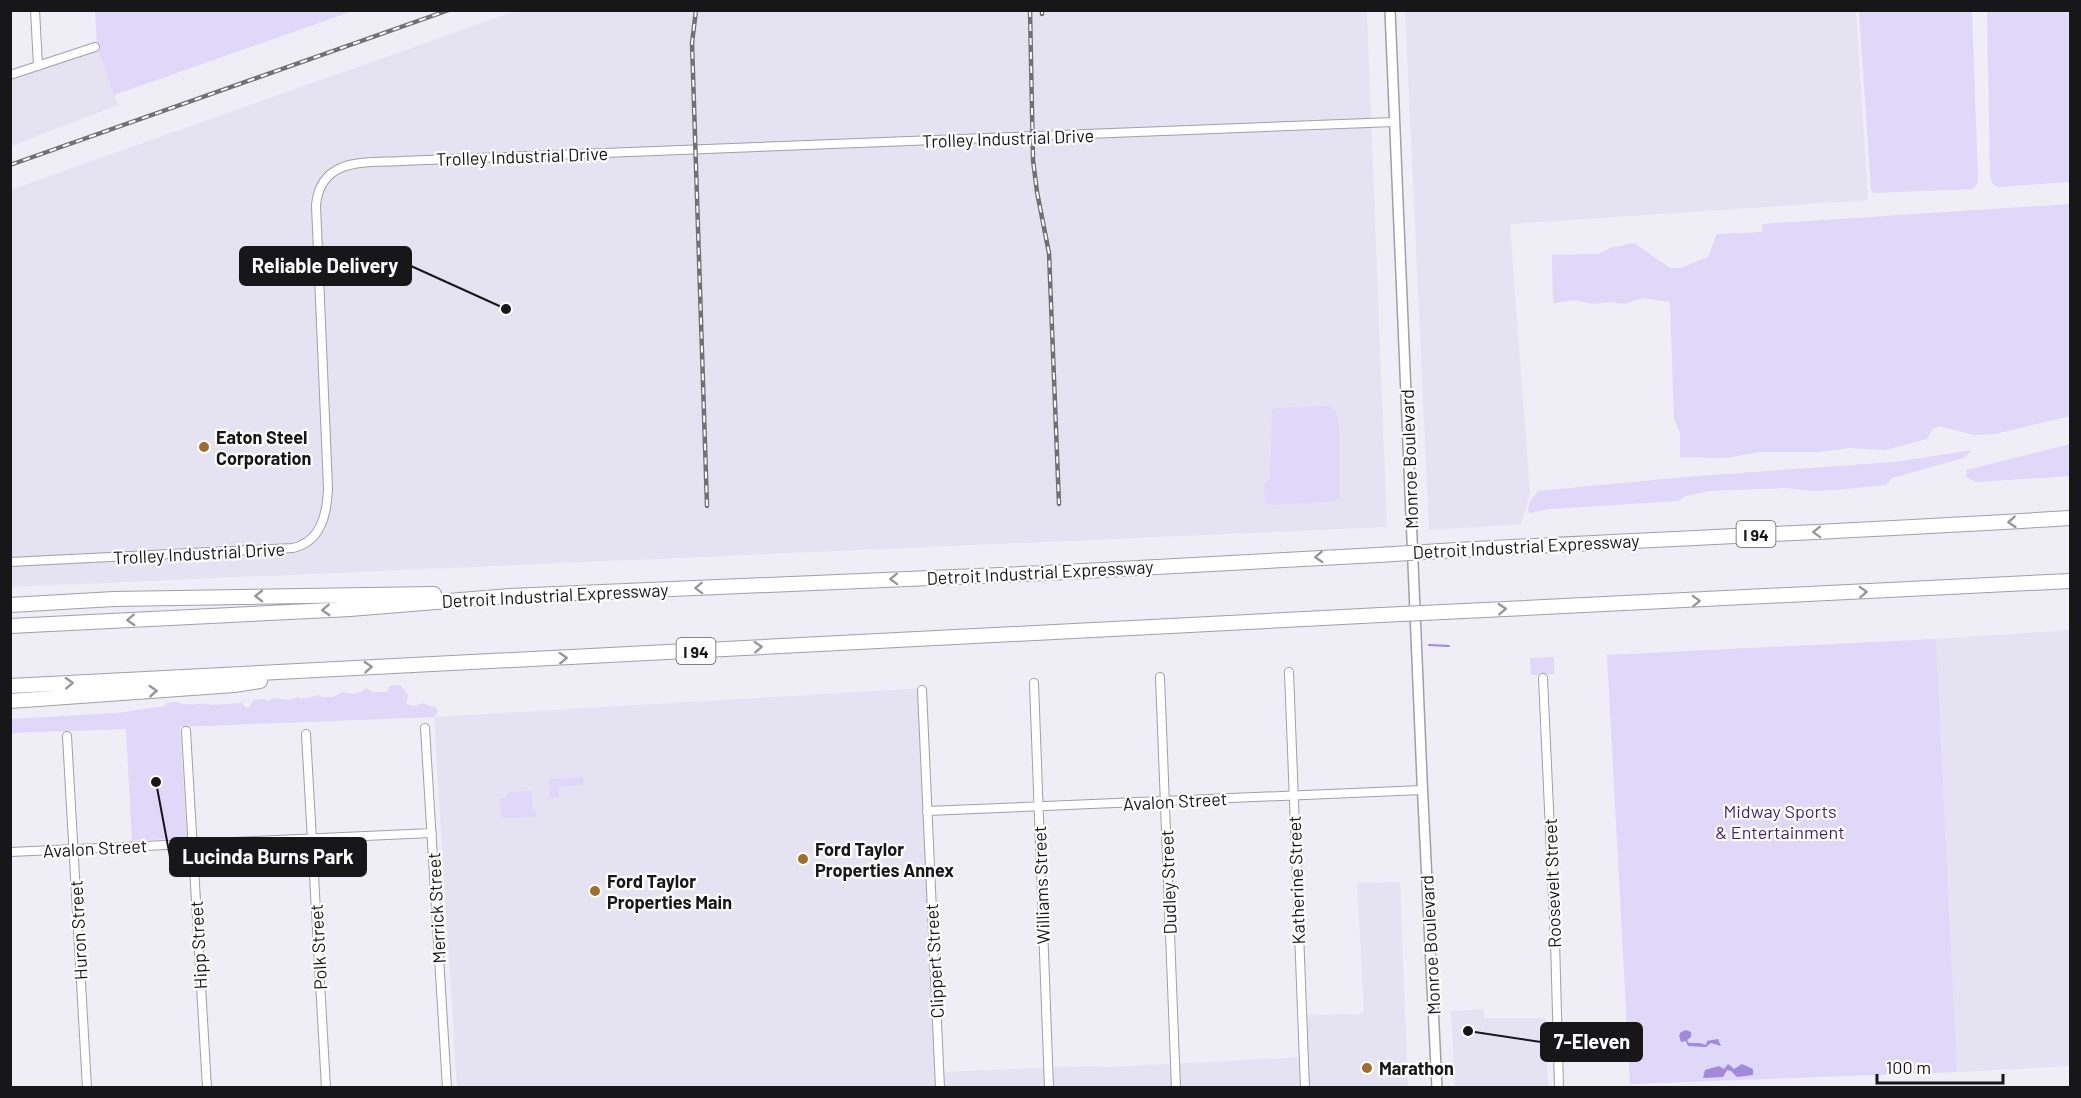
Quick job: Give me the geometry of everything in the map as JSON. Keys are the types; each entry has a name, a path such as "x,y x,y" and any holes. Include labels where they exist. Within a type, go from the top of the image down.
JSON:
{"highway":[{"name":"Detroit Industrial Expressway","path":"10,626 350,609 510,596 1034,573 1714,536 1935,527 2070,518"},
{"name":"I 94","path":"10,686 2070,581"},
{"path":"10,605 114,599 401,594 510,596"},
{"path":"10,596 114,599"},
{"path":"10,701 234,686 335,670"}],"street":[{"path":"36,10 38,66"},
{"name":"Monroe Boulevard","path":"1390,10 1422,790 1437,1088"},
{"path":"10,75 95,47"},
{"name":"Trolley Industrial Drive","path":"10,562 293,548 308,542 317,533 326,512 328,488 316,205 328,174 344,166 357,163 1394,122"},
{"name":"Katherine Street","path":"1289,672 1305,1088"},
{"name":"Dudley Street","path":"1160,677 1176,1088"},
{"name":"Roosevelt Street","path":"1543,678 1560,1088"},
{"name":"Williams Street","path":"1034,683 1049,1088"},
{"name":"Clippert Street","path":"922,690 940,1088"},
{"name":"Merrick Street","path":"425,728 447,1088"},
{"name":"Hipp Street","path":"186,730 207,1088"},
{"name":"Polk Street","path":"306,734 326,1088"},
{"name":"Huron Street","path":"67,736 87,1088"},
{"name":"Avalon Street","path":"927,811 1422,790"},
{"name":"Avalon Street","path":"10,852 432,832"}],"shaded area":[{"path":"516,11 1367,11 1387,527 11,587 10,190"},
{"path":"1405,11 1856,11 1868,200 1510,224 1530,493 1521,524 1429,530"},
{"path":"97,46 118,105 11,146 11,77"},
{"path":"2070,630 2070,1066 1957,1072 1936,639"},
{"path":"927,688 940,1072 1108,1067 1303,1057 1301,1015 1364,1012 1357,883 1400,882 1408,1087 457,1087 434,717"},
{"path":"1484,1009 1484,1018 1546,1018 1548,1087 1455,1087 1451,1011"},
{"path":"1686,1030 1691,1032 1691,1037 1687,1040 1689,1043 1706,1045 1707,1041 1718,1039 1721,1046 1711,1043 1706,1047 1688,1046 1686,1041 1681,1042 1679,1035"},
{"path":"1728,1064 1734,1069 1742,1064 1753,1069 1753,1075 1737,1077 1727,1070 1723,1077 1703,1078 1705,1070 1719,1066 1724,1069"}],"green space":[{"path":"95,11 353,11 114,95 97,46"},
{"path":"1859,11 1972,11 1978,180 1972,189 1874,193 1871,190"},
{"path":"1987,11 2070,11 2070,182 1997,187 1992,183"},
{"path":"2070,204 2070,416 1995,434 1974,435 1939,426 1934,428 1927,439 1885,450 1849,448 1818,452 1759,452 1727,458 1680,457 1680,433 1674,419 1670,302 1642,298 1624,304 1609,302 1593,304 1574,300 1553,302 1552,255 1599,254 1610,248 1634,243 1670,268 1681,268 1708,257 1717,234 1763,232 1762,224"},
{"path":"1331,406 1337,414 1339,429 1339,498 1334,501 1265,504 1264,484 1270,479 1272,410 1274,408"},
{"path":"2070,444 2070,476 1976,482 1966,477 1967,470"},
{"path":"1972,450 1964,458 1892,478 1886,485 1812,491 1786,488 1709,491 1686,496 1678,501 1549,509 1530,513 1528,511 1531,500 1539,491 1685,477 1895,462"},
{"name":"Midway Sports & Entertainment","path":"1936,639 1957,1072 1630,1084 1607,655"},
{"path":"1554,657 1554,674 1531,675 1530,658"},
{"path":"390,686 401,686 408,695 406,704 414,706 423,703 434,706 438,711 434,717 180,727 187,838 132,841 126,729 11,733 11,719 117,713 177,702 211,705 242,703 248,708 254,700 266,699 268,701 273,698 289,700 320,695 321,697 333,697 342,692 353,694 361,692 366,688 373,692 387,692"},
{"path":"583,777 584,785 558,787 559,797 550,798 549,779"},
{"path":"531,791 533,812 537,812 536,817 501,818 500,799 506,798 507,792"}],"waterway":[{"path":"1429,645 1449,646"}],"railway":[{"path":"10,165 449,10"},
{"path":"696,10 692,43 707,506"},
{"path":"1030,10 1033,160 1049,253 1059,504"}],"place":[{"name":"Reliable Delivery","path":"506,309"},
{"name":"Eaton Steel Corporation","path":"204,447"},
{"name":"Lucinda Burns Park","path":"156,782"},
{"name":"Ford Taylor Properties Annex","path":"803,859"},
{"name":"Ford Taylor Properties Main","path":"595,891"},
{"name":"7-Eleven","path":"1468,1031"},
{"name":"Marathon","path":"1367,1068"}]}
